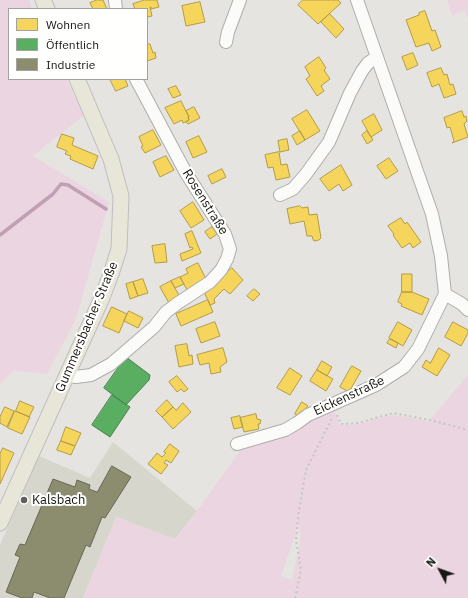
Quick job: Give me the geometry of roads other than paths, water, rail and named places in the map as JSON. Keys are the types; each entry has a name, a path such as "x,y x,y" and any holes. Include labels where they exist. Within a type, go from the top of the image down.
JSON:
{"main road":[{"name":"Gummersbacher Straße","path":"0,523 67,376 111,274 119,249 121,196 111,160 77,80"}],"street":[{"path":"226,42 228,32 240,0"},
{"path":"356,0 432,214 440,251 445,294 462,304 468,310"},
{"path":"280,195 293,188 306,174 329,142 350,93 362,71 368,63 377,57"},
{"name":"Rosenstraße","path":"67,376 76,377 91,375 111,364 154,327 166,312 210,282 221,270 230,249 225,234 186,172 137,80"},
{"name":"Eickenstraße","path":"237,444 285,430 297,424 308,415 376,385 404,368 418,349 445,294"}],"waterway":[{"path":"0,235 53,194 61,184 68,185 106,209"}],"place":[{"name":"Kalsbach","path":"24,500"}]}
